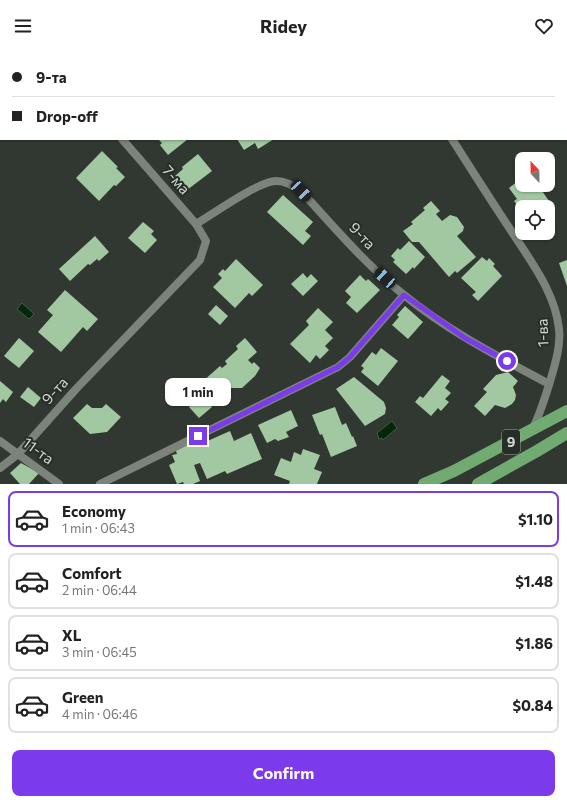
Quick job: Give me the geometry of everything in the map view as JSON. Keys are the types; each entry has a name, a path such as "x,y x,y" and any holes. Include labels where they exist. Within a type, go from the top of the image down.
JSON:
{"highway":[{"name":"9","path":"424,484 454,471 567,411"},
{"name":"9","path":"478,484 567,433"}],"street":[{"name":"7-ма","path":"123,140 196,224 206,241"},
{"name":"1-ва","path":"453,140 539,274 552,299 558,324 559,345 556,362 540,416 532,430"},
{"name":"9-та","path":"196,224 258,186 274,181 289,183 301,191 366,261 404,295 465,338 549,384"},
{"name":"9-та","path":"0,468 18,454 76,389 200,260 206,241"},
{"path":"100,484 338,367 350,357 404,295"},
{"name":"11-та","path":"0,441 59,484"}],"shaded area":[{"path":"22,303 34,314 29,319 17,309"},
{"path":"392,421 397,428 383,440 382,438 379,439 377,433"}],"building":[{"path":"159,140 187,140 168,155 160,145 162,143"},
{"path":"238,140 272,140 258,149 255,143 244,150"},
{"path":"102,151 118,167 116,168 125,177 116,186 114,185 99,201 76,178"},
{"path":"198,154 212,171 187,190 175,176 183,169 182,167"},
{"path":"515,183 515,192 543,192 548,200 516,200 517,199 509,188"},
{"path":"283,195 313,222 305,231 311,236 303,245 267,212"},
{"path":"431,201 440,211 436,214 442,221 450,215 457,217 464,227 463,231 457,236 476,257 457,273 455,271 449,277 419,242 412,242 403,231 413,224 411,222 425,210 423,208"},
{"path":"143,222 154,231 151,234 157,240 145,253 128,238"},
{"path":"95,236 109,252 99,261 97,259 90,265 88,264 70,281 59,269"},
{"path":"409,241 425,257 414,269 413,267 406,274 393,262 395,260 391,256 398,248 400,250"},
{"path":"482,257 487,261 489,258 495,264 493,266 502,276 478,301 472,295 476,292 461,278"},
{"path":"236,259 263,285 252,296 249,293 235,308 213,287 222,278 218,274 223,269 225,271"},
{"path":"567,260 567,286 559,263"},
{"path":"303,273 307,278 311,274 318,281 303,296 291,284"},
{"path":"360,275 366,281 368,279 380,290 357,313 346,303 351,297 345,291"},
{"path":"65,290 98,319 87,331 83,327 61,352 38,332 53,315 47,310"},
{"path":"216,305 228,316 220,325 208,314"},
{"path":"405,306 423,322 408,339 392,325 399,317 397,315"},
{"path":"318,308 333,322 325,330 333,338 325,346 329,350 320,359 316,355 310,363 290,344 309,325 306,321"},
{"path":"19,338 34,351 19,368 4,356"},
{"path":"245,338 257,352 248,360 252,364 254,362 260,368 255,376 242,388 230,388 225,382 213,393 202,382 220,366 222,368 227,364 225,361 238,349 236,346"},
{"path":"381,348 398,361 378,386 361,372 364,368 361,366 372,352 376,355"},
{"path":"508,372 518,381 513,387 516,395 515,400 512,404 505,408 495,405 485,416 474,406 487,392 483,389 496,375"},
{"path":"442,375 450,381 445,388 451,393 445,399 449,402 441,411 438,408 431,416 415,402 420,396 423,398"},
{"path":"354,377 384,402 386,408 385,414 365,426 336,389"},
{"path":"0,381 13,392 6,402 3,399 0,403"},
{"path":"28,387 41,398 34,407 20,397"},
{"path":"201,395 212,407 199,418 189,407"},
{"path":"87,404 92,408 102,408 106,404 121,417 107,432 90,434 73,418"},
{"path":"335,407 342,425 346,423 357,446 331,457 322,434 320,435 312,415"},
{"path":"291,410 298,426 286,432 289,437 278,441 275,439 267,443 258,425"},
{"path":"230,431 234,441 251,433 262,459 227,474 225,471 207,479 200,463 194,465 200,481 193,484 184,484 183,482 177,484 169,465 175,462 172,455 177,454 175,448 191,441 194,447"},
{"path":"303,449 320,455 314,469 322,472 317,484 289,484 290,481 274,475 281,458 291,462 294,452 301,455"},
{"path":"21,463 39,473 29,484 20,484 10,473"}],"route":[{"path":"198,436 338,367 350,357 404,295 465,338 507,361"}]}
